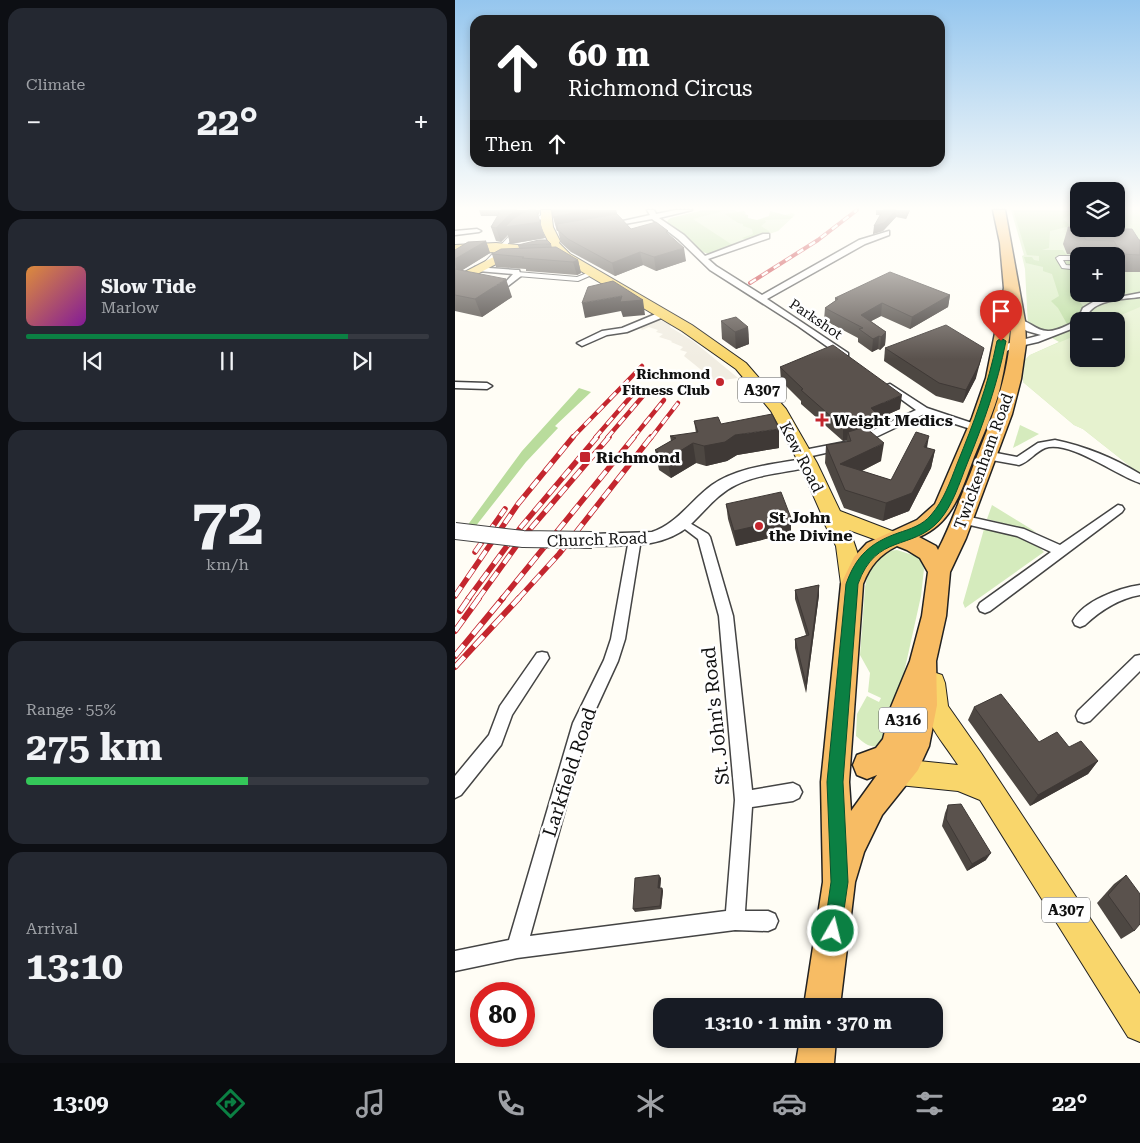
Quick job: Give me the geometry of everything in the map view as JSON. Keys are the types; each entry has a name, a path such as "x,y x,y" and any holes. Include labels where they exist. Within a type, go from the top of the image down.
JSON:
{"highway":[{"name":"Twickenham Road","path":"939,572 955,538 1003,414 1013,379 1018,344 1018,322 1008,260"},
{"name":"Twickenham Road","path":"894,539 918,531 934,519 947,502 977,428 994,379 1006,304 1011,288"},
{"path":"894,539 915,544 928,552 939,572"},
{"name":"A316","path":"839,882 835,794 852,584 857,570 867,555 894,539"},
{"name":"A316","path":"867,765 885,759 896,745 904,706 923,662 934,616 939,572"},
{"name":"A316","path":"823,998 839,882 858,828 872,806 899,772 915,746 924,705 923,662"},
{"path":"840,742 852,758 880,770 899,772"},
{"path":"815,1063 817,1048"}],"main road":[{"path":"455,282 491,260"},
{"name":"A307","path":"567,260 663,314"},
{"name":"Kew Road","path":"663,314 741,366 778,409 805,458 830,515"},
{"name":"A307","path":"830,515 846,546 852,584"},
{"path":"830,515 894,539"},
{"name":"A307","path":"934,616 934,702 938,713 1136,1008"},
{"path":"899,772 958,778 988,789"}],"street":[{"name":"Parkshot","path":"706,260 713,268 801,324 853,361"},
{"path":"761,300 831,260"},
{"path":"1060,260 1064,267 1070,267"},
{"path":"481,267 517,274 578,279 592,273"},
{"path":"508,284 517,274"},
{"path":"1084,312 1091,306 1106,301 1140,294"},
{"path":"582,343 605,333 624,330 663,314"},
{"path":"1018,322 1029,330 1050,334"},
{"path":"999,352 1009,346 1070,326"},
{"path":"882,382 923,410 977,428"},
{"path":"455,385 487,386"},
{"path":"805,458 853,444 923,410"},
{"path":"1005,470 1038,447 1053,444 1092,456 1140,479"},
{"path":"986,455 1019,461"},
{"name":"Church Road","path":"455,531 510,539 544,541 661,536 683,523 729,482 805,458"},
{"path":"985,607 1118,509"},
{"path":"961,519 1020,532 1061,551"},
{"name":"St. John's Road","path":"683,523 704,537 726,616 743,800 735,920"},
{"name":"Larkfield Road","path":"517,948 581,723 611,661 618,639 635,538"},
{"path":"1079,621 1094,608 1115,596 1127,591 1140,590"},
{"path":"455,789 495,740 506,711 542,658"},
{"path":"1085,716 1140,661"},
{"path":"743,800 793,792"},
{"path":"455,961 517,948 735,920 769,921"}],"green space":[{"path":"1023,260 1070,260 1070,302 1125,302 1125,260 1140,260 1140,474 1083,429 1074,425 1023,382 1025,360 1030,355 1059,342 1040,331 1028,327"},
{"path":"1025,260 1070,260 1070,302 1080,302 1083,306 1081,312 1070,312 1070,324 1067,324 1058,308 1051,301 1059,296 1052,274 1043,271 1043,267 1026,263"},
{"path":"1140,307 1140,474 1083,429 1074,425 1023,382 1025,360 1030,355 1070,338 1070,367 1125,367 1125,313"},
{"path":"579,388 591,392 555,426 558,428 526,462 475,527 467,526 522,451"},
{"path":"1020,425 1039,434 1013,448"},
{"path":"992,505 1036,532 987,519"},
{"path":"984,529 1024,538 1044,552 965,608 963,603"},
{"path":"897,550 919,557 924,569 921,596 894,718 884,745 872,746 856,736 857,714 867,696 879,702 881,698 868,692 870,673 860,655 865,587 868,573 878,558 887,551"}],"shaded area":[{"path":"659,320 671,324 670,327 693,341 738,378 715,381 684,356 687,352 680,350 683,347 659,337 663,334 656,332 658,330 649,327 642,330 640,328"}],"building":[{"path":"542,260 578,260 573,262"},
{"path":"606,260 621,260 612,263"},
{"path":"455,269 506,279 475,299 455,295"},
{"path":"890,272 950,295 912,317 882,303 861,315 886,332 881,337 873,339 859,329 863,328 825,308 838,299 835,298"},
{"path":"613,281 643,300 620,302 622,296 582,303 588,287"},
{"path":"736,317 748,327 735,332 721,321"},
{"path":"946,325 984,348 979,365 966,390 939,383 885,348"},
{"path":"833,345 902,395 871,408 876,413 843,427 801,390 803,389 780,367"},
{"path":"772,414 779,429 735,435 725,442 704,446 693,443 667,459 655,450 676,438 670,436 698,432 694,421 718,417 721,424"},
{"path":"865,427 884,443 840,464 891,480 916,432 929,436 924,447 935,450 912,493 886,503 845,490 826,445 851,441 848,432"},
{"path":"781,492 791,518 734,531 726,504"},
{"path":"819,585 806,684 795,639 809,635 795,590"},
{"path":"1001,694 1039,742 1057,732 1069,747 1081,741 1098,761 1038,795 974,707"},
{"path":"961,804 991,853 972,864 946,819 948,805"},
{"path":"659,875 658,888 662,888 660,906 633,909 635,878"},
{"path":"1126,875 1140,894 1140,924 1134,931 1108,895"}],"railway":[{"path":"750,283 787,260"},
{"path":"572,438 642,366"},
{"path":"595,438 633,394"},
{"path":"607,438 643,396"},
{"path":"633,438 664,400"},
{"path":"651,438 678,403"},
{"path":"455,596 518,504 573,437"},
{"path":"468,599 521,527 597,437"},
{"path":"478,599 520,541 609,437"},
{"path":"502,599 634,437"},
{"path":"518,599 559,554 651,437"},
{"path":"475,552 505,509"},
{"path":"460,611 469,598"},
{"path":"455,631 479,598"},
{"path":"455,656 503,598"},
{"path":"455,667 519,598"}],"place":[{"name":"Richmond Fitness Club","path":"720,382"},
{"name":"Weight Medics","path":"822,420"},
{"name":"Richmond","path":"585,457"},
{"name":"St John the Divine","path":"759,526"}],"route":[{"path":"833,931 839,882 835,782 840,742 852,584 857,570 867,555 893,540 918,531 934,519 947,502 984,409 994,379 1001,341"}]}
